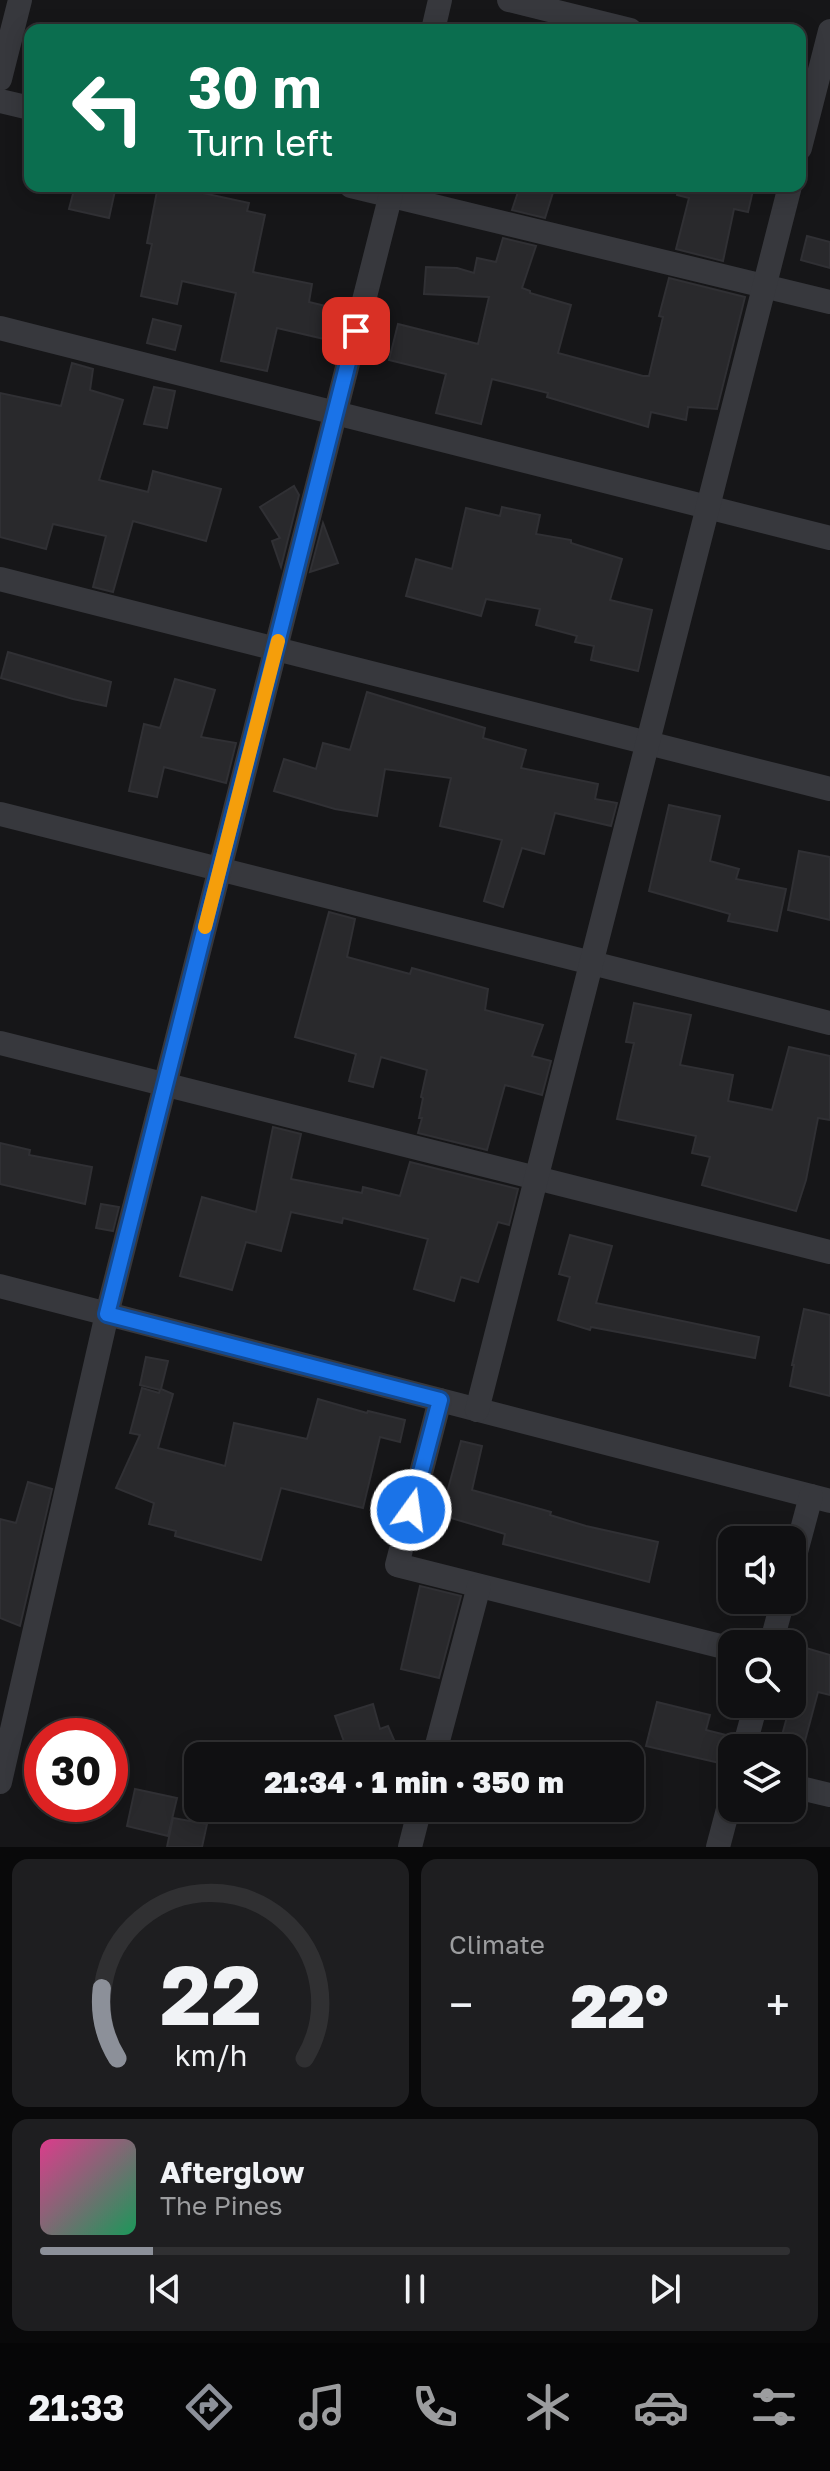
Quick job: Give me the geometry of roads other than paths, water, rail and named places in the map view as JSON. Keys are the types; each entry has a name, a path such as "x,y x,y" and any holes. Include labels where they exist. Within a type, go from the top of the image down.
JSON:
{"street":[{"path":"0,79 6,31 20,0"},
{"path":"434,24 440,0"},
{"path":"509,0 606,24"},
{"path":"806,121 830,31"},
{"path":"0,101 24,107"},
{"path":"0,1782 107,1314 392,192"},
{"path":"396,192 830,302"},
{"path":"477,1410 788,192"},
{"path":"0,328 830,538"},
{"path":"0,579 830,789"},
{"path":"0,814 830,1023"},
{"path":"0,1043 830,1252"},
{"path":"0,1286 820,1499 806,1533"},
{"path":"440,1400 397,1565 718,1646"},
{"path":"438,1742 479,1586"},
{"path":"806,1789 830,1795"},
{"path":"410,1847 416,1822"},
{"path":"718,1847 725,1822"}]}
